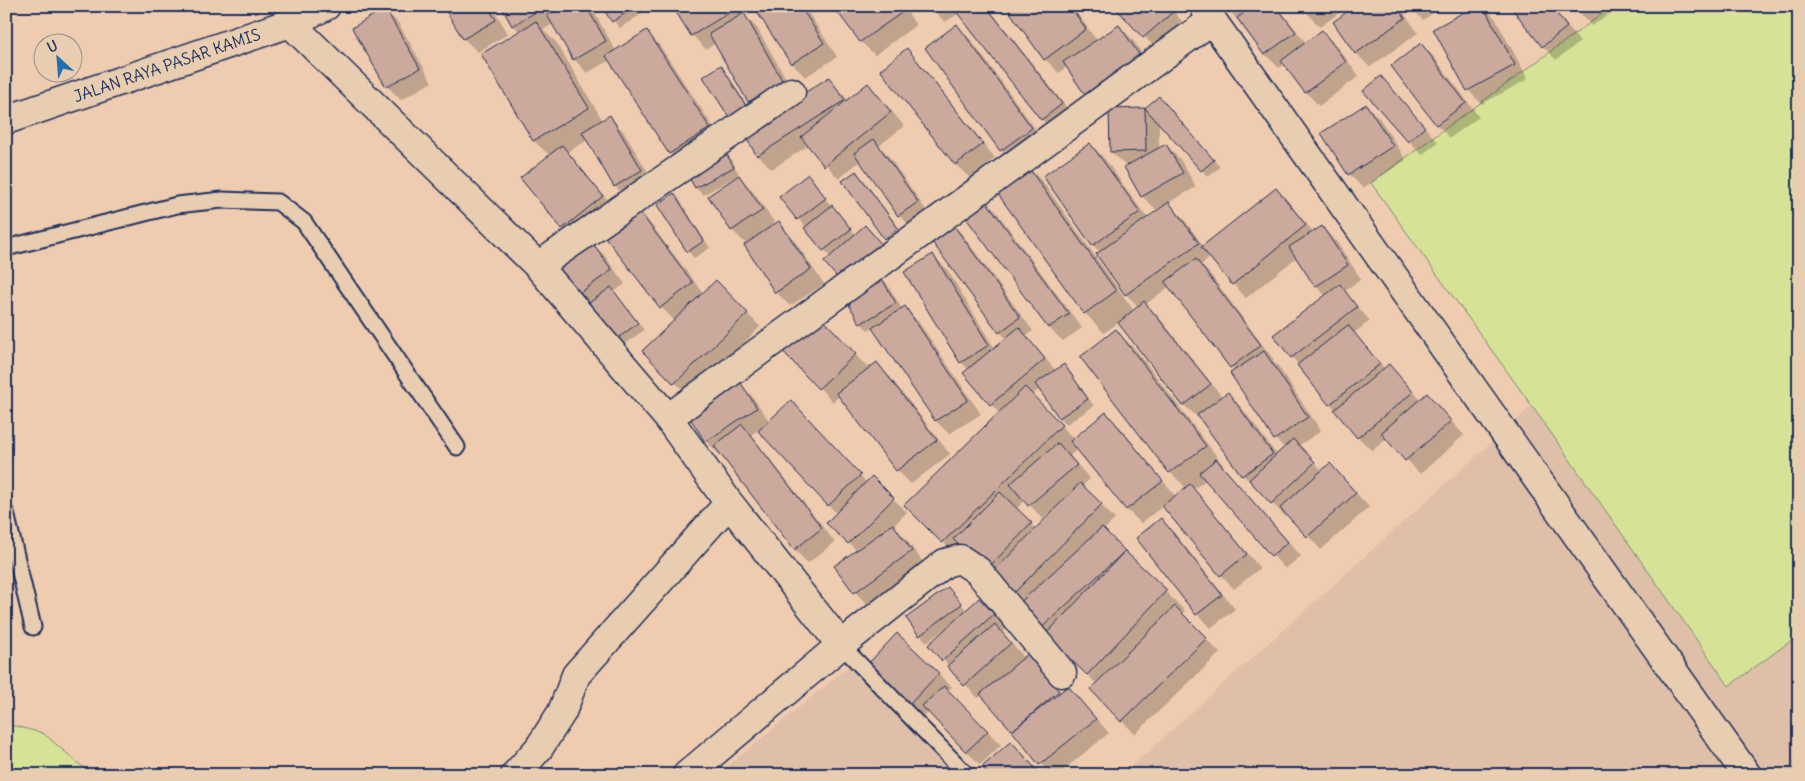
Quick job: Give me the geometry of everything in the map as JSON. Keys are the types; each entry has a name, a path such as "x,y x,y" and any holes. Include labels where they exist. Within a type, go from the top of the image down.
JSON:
{"street":[{"name":"JALAN RAYA PASAR KAMIS","path":"6,120 290,24 326,6"},
{"path":"668,418 1208,13 1747,775"},
{"path":"290,24 538,266 668,418 728,503 841,645"},
{"path":"538,266 791,92"},
{"path":"515,775 539,748 562,712 576,675 728,503"},
{"path":"687,775 841,645 945,563 960,559 978,571 1062,672"}],"lane":[{"path":"6,248 177,205 222,200 278,202 304,222 457,446"},
{"path":"6,513 34,627"},
{"path":"841,645 967,775"}],"shaded area":[{"path":"1532,406 1729,685 1799,635 1799,775 1122,775"},
{"path":"854,662 962,775 717,775"}],"green space":[{"path":"1613,6 1799,6 1799,635 1729,686 1532,406 1371,183"},
{"path":"6,724 43,733 92,775 6,775"}],"building":[{"path":"443,6 487,6 496,20 463,39"},
{"path":"501,6 546,6 512,26"},
{"path":"563,6 586,6 606,41 573,60 547,15"},
{"path":"601,6 636,6 612,22"},
{"path":"734,6 735,9 691,36 673,7"},
{"path":"753,6 800,6 824,43 791,64"},
{"path":"833,6 900,6 904,11 860,42"},
{"path":"960,6 986,6 1062,104 1041,120 955,10"},
{"path":"1016,6 1070,6 1086,29 1044,60 1009,11"},
{"path":"1114,6 1169,6 1174,11 1143,38"},
{"path":"1254,6 1276,6 1296,32 1264,55 1237,18"},
{"path":"1355,6 1396,6 1405,18 1355,54 1333,22"},
{"path":"1475,6 1483,6 1515,65 1467,91 1433,29"},
{"path":"1510,6 1551,6 1567,27 1542,47"},
{"path":"385,8 420,68 386,87 352,28"},
{"path":"744,13 783,82 748,102 709,34"},
{"path":"536,21 589,108 533,141 481,54"},
{"path":"957,24 1032,128 1000,151 925,48"},
{"path":"1119,25 1145,63 1089,101 1063,62"},
{"path":"647,30 710,128 669,154 606,56"},
{"path":"1322,30 1346,62 1305,93 1281,61"},
{"path":"1421,43 1466,103 1436,125 1391,66"},
{"path":"907,48 983,144 955,165 880,70"},
{"path":"721,65 746,106 729,117 703,77"},
{"path":"1381,76 1425,127 1408,142 1363,91"},
{"path":"829,77 845,100 757,156 743,133"},
{"path":"868,83 891,112 824,166 801,137"},
{"path":"1159,96 1214,160 1201,171 1145,108"},
{"path":"1366,104 1393,146 1348,175 1321,133"},
{"path":"1145,108 1146,151 1110,152 1109,109"},
{"path":"610,115 642,170 614,187 582,132"},
{"path":"874,139 918,202 898,216 854,153"},
{"path":"1090,143 1140,212 1092,246 1043,176"},
{"path":"1166,144 1183,173 1141,197 1124,167"},
{"path":"562,145 603,196 562,229 520,178"},
{"path":"722,146 734,167 695,188 683,167"},
{"path":"1023,160 1116,291 1084,314 990,183"},
{"path":"856,171 898,228 884,239 842,181"},
{"path":"808,174 826,198 797,220 779,197"},
{"path":"739,175 763,210 731,231 708,196"},
{"path":"1276,188 1306,225 1232,285 1201,247"},
{"path":"674,193 704,241 687,252 657,205"},
{"path":"981,194 1069,314 1048,328 960,210"},
{"path":"1169,202 1199,243 1125,295 1096,254"},
{"path":"633,203 693,283 660,308 599,229"},
{"path":"832,205 851,229 823,251 804,228"},
{"path":"949,219 1020,317 999,333 927,235"},
{"path":"779,221 811,269 775,293 744,245"},
{"path":"865,225 883,246 841,282 824,262"},
{"path":"1322,226 1348,265 1315,287 1289,247"},
{"path":"590,239 612,270 577,295 556,264"},
{"path":"933,254 989,345 960,363 904,272"},
{"path":"1196,259 1261,345 1230,368 1165,282"},
{"path":"879,274 896,303 860,324 843,294"},
{"path":"716,280 748,313 674,384 642,351"},
{"path":"1340,284 1357,307 1291,358 1273,335"},
{"path":"611,287 638,323 617,339 589,303"},
{"path":"1144,301 1211,384 1183,406 1118,323"},
{"path":"905,306 968,400 935,421 872,328"},
{"path":"818,314 856,354 818,389 780,348"},
{"path":"1348,325 1380,364 1329,405 1297,365"},
{"path":"1019,327 1045,359 990,405 963,373"},
{"path":"1116,329 1206,446 1169,473 1080,357"},
{"path":"1264,351 1308,417 1274,440 1230,373"},
{"path":"877,362 937,440 896,471 836,393"},
{"path":"1064,364 1088,399 1059,418 1035,384"},
{"path":"1389,364 1413,392 1357,438 1334,410"},
{"path":"739,380 757,408 705,442 687,413"},
{"path":"1025,387 1062,425 942,543 904,505"},
{"path":"1228,392 1273,454 1242,476 1197,415"},
{"path":"1427,393 1451,421 1405,461 1381,433"},
{"path":"791,400 861,475 828,506 758,431"},
{"path":"1106,412 1163,481 1126,510 1070,441"},
{"path":"742,424 822,528 794,550 714,446"},
{"path":"1293,439 1315,462 1271,504 1249,480"},
{"path":"1058,443 1077,465 1028,506 1010,484"},
{"path":"1216,459 1288,542 1271,556 1199,473"},
{"path":"1330,463 1356,493 1307,537 1280,508"},
{"path":"872,476 894,498 848,544 826,523"},
{"path":"1080,483 1102,504 1014,593 993,572"},
{"path":"1190,484 1247,554 1220,576 1162,506"},
{"path":"1000,492 1032,523 985,571 953,539"},
{"path":"1161,518 1222,595 1196,615 1136,538"},
{"path":"893,524 912,551 854,593 834,566"},
{"path":"1102,527 1125,551 1037,632 1014,608"},
{"path":"1125,551 1167,590 1087,675 1045,635"},
{"path":"948,587 962,604 919,636 906,618"},
{"path":"979,598 994,614 942,661 928,645"},
{"path":"1175,606 1207,638 1121,722 1090,689"},
{"path":"995,624 1011,643 964,686 947,666"},
{"path":"897,633 939,673 909,705 867,665"},
{"path":"1028,654 1059,691 1012,731 980,694"},
{"path":"944,686 988,731 966,752 922,706"},
{"path":"1068,686 1096,719 1039,765 1012,731"},
{"path":"1011,741 1041,775 989,775 982,767"}]}
